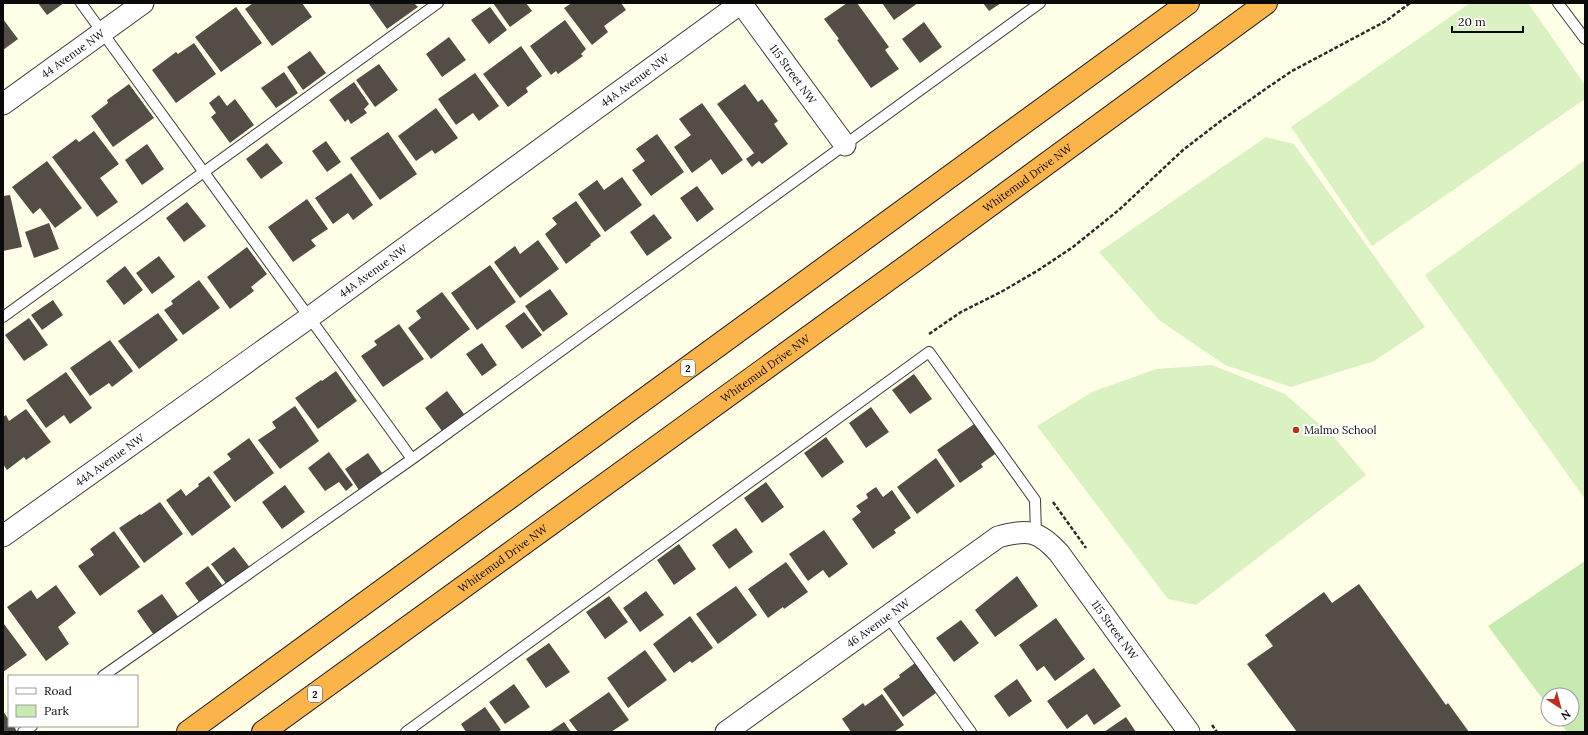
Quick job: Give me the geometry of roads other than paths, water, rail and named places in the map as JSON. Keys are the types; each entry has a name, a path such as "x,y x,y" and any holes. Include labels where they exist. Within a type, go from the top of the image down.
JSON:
{"highway":[{"name":"2","path":"188,732 1188,3"},
{"name":"Whitemud Drive NW","path":"263,732 912,263 1266,3"}],"street":[{"name":"44 Avenue NW","path":"3,104 143,3"},
{"name":"115 Street NW","path":"741,3 845,145"},
{"name":"44A Avenue NW","path":"3,536 310,317 741,3"},
{"name":"46 Avenue NW","path":"726,732 998,537 1022,531 1036,534"},
{"name":"115 Street NW","path":"1036,534 1049,542 1059,553 1189,732"}],"lane":[{"path":"81,3 412,459"},
{"path":"3,317 438,3"},
{"path":"104,675 412,459 1040,3"},
{"path":"1558,3 1585,39"},
{"path":"406,732 929,352 1035,500 1036,534"},
{"path":"888,617 971,732"}],"place":[{"name":"Malmo School","path":"1296,430"}]}
